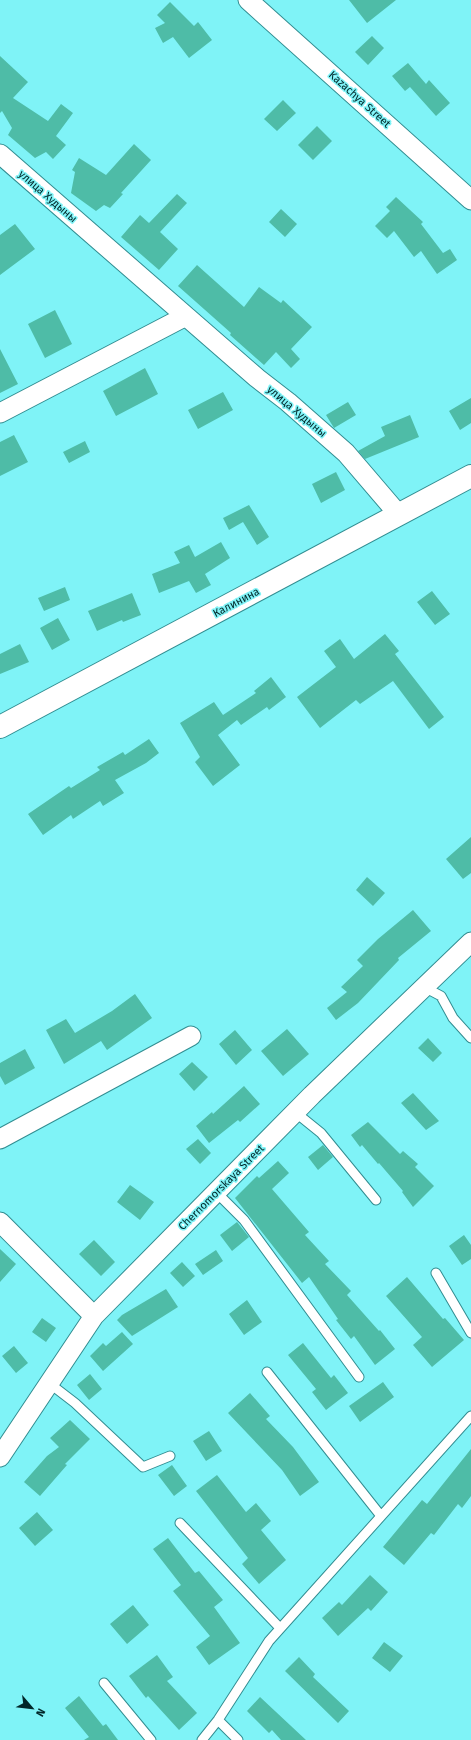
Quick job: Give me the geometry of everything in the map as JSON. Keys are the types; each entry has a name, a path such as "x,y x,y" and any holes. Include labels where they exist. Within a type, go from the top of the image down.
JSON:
{"street":[{"name":"Kazachya Street","path":"248,0 471,200"},
{"name":"улица Худыны","path":"0,154 257,378 288,402 346,453 399,515"},
{"path":"0,413 186,316"},
{"name":"Калинина","path":"0,727 471,476"},
{"name":"Chernomorskaya Street","path":"0,1456 94,1316 295,1112 471,942"},
{"path":"0,1139 191,1036"},
{"path":"0,1222 94,1316"}],"lane":[{"path":"424,987 441,996 453,1018 471,1038"},
{"path":"295,1112 320,1133 376,1200"},
{"path":"216,1192 244,1220 359,1377"},
{"path":"436,1273 471,1333"},
{"path":"267,1372 381,1516"},
{"path":"49,1383 75,1403 143,1467 170,1456"},
{"path":"202,1740 218,1720 269,1641 471,1416"},
{"path":"180,1523 280,1628"},
{"path":"104,1683 151,1740"},
{"path":"218,1720 238,1740"}],"building":[{"path":"349,0 396,0 367,23"},
{"path":"170,2 194,26 198,22 212,40 189,58 173,37 163,43 155,28 165,23 157,15"},
{"path":"372,36 384,48 368,65 355,52"},
{"path":"0,56 28,82 13,98 48,121 61,104 73,113 56,136 66,145 53,159 46,152 35,158 8,135 12,128 2,111 0,113"},
{"path":"408,63 426,84 429,80 450,103 436,116 410,87 405,91 392,76"},
{"path":"283,100 296,113 277,131 264,119"},
{"path":"317,126 332,141 313,160 298,145"},
{"path":"134,144 151,160 121,193 123,194 110,208 104,205 96,211 71,193 75,172 72,170 79,158 106,175"},
{"path":"177,194 187,203 160,232 178,249 159,270 121,237 140,215 149,223"},
{"path":"396,197 423,222 421,224 443,253 450,249 457,260 437,274 421,251 414,257 394,231 387,238 375,226 390,211 386,207"},
{"path":"281,209 297,224 285,237 269,222"},
{"path":"15,224 35,249 0,275 0,235"},
{"path":"197,265 244,307 259,287 281,303 283,300 312,327 291,349 300,359 291,368 276,352 264,365 230,335 231,333 178,286"},
{"path":"55,310 72,344 45,358 28,324"},
{"path":"0,349 18,384 0,393"},
{"path":"145,368 158,394 116,416 103,391"},
{"path":"223,392 233,410 198,429 188,410"},
{"path":"471,398 471,423 460,430 449,411"},
{"path":"348,402 356,415 334,428 326,415"},
{"path":"410,415 419,437 365,459 358,451 385,436 381,427"},
{"path":"14,435 28,462 0,476 0,442"},
{"path":"85,441 90,452 69,463 63,452"},
{"path":"336,472 345,490 321,503 312,484"},
{"path":"249,505 269,537 257,545 243,522 229,530 223,518"},
{"path":"221,542 230,558 205,574 211,585 196,593 189,581 159,593 152,574 180,563 174,552 189,545 195,557"},
{"path":"65,587 70,600 44,611 38,598"},
{"path":"432,591 450,614 435,625 417,602"},
{"path":"132,593 141,615 123,622 122,620 97,631 88,611"},
{"path":"58,618 70,640 52,650 40,628"},
{"path":"385,634 399,651 395,654 444,717 429,729 393,681 360,704 356,700 320,728 297,697 336,667 324,651 340,639 354,659"},
{"path":"20,644 29,662 0,674 0,654"},
{"path":"271,677 286,697 269,710 267,707 241,725 237,720 218,735 240,765 213,786 195,762 200,757 180,723 214,702 223,715 256,693 254,691"},
{"path":"149,739 159,753 146,763 115,780 124,793 103,806 100,801 73,819 71,815 43,835 28,814 69,786 71,788 100,770 97,767 123,752 125,755"},
{"path":"471,837 471,873 463,879 446,859"},
{"path":"367,877 385,893 373,906 356,890"},
{"path":"413,910 431,931 398,958 399,960 358,1003 336,1020 327,1008 347,992 341,987 363,966 357,960 378,939"},
{"path":"135,994 152,1018 107,1050 101,1041 64,1064 46,1030 66,1019 75,1033 112,1011"},
{"path":"287,1029 309,1054 283,1076 261,1051"},
{"path":"235,1030 252,1050 236,1065 219,1044"},
{"path":"428,1038 442,1053 433,1062 418,1048"},
{"path":"25,1049 35,1068 5,1085 0,1076 0,1063"},
{"path":"192,1062 208,1077 194,1091 179,1074"},
{"path":"244,1086 260,1104 240,1122 238,1120 209,1143 196,1126 212,1112 213,1114"},
{"path":"413,1093 439,1121 426,1130 401,1103"},
{"path":"368,1122 400,1154 403,1151 418,1164 415,1167 434,1186 413,1207 402,1192 403,1191 379,1163 378,1164 362,1145 360,1147 351,1135"},
{"path":"198,1139 211,1153 200,1164 186,1149"},
{"path":"323,1145 333,1157 318,1170 308,1157"},
{"path":"278,1161 289,1173 272,1189 309,1232 305,1235 329,1261 325,1264 351,1291 347,1295 379,1331 380,1330 395,1349 375,1365 354,1336 351,1339 336,1320 338,1319 309,1277 302,1283 235,1198 257,1176 259,1178"},
{"path":"130,1185 154,1202 140,1220 117,1202"},
{"path":"237,1222 249,1237 232,1251 220,1235"},
{"path":"464,1235 471,1245 471,1259 462,1265 449,1246"},
{"path":"94,1240 115,1262 101,1276 79,1254"},
{"path":"0,1249 16,1264 0,1282"},
{"path":"216,1250 223,1261 203,1275 195,1264"},
{"path":"182,1262 195,1276 183,1287 170,1273"},
{"path":"407,1277 443,1319 445,1318 464,1340 432,1367 413,1345 422,1337 386,1296"},
{"path":"166,1289 178,1307 132,1336 117,1320 122,1315"},
{"path":"247,1300 262,1322 244,1335 229,1314"},
{"path":"42,1318 56,1328 46,1342 32,1332"},
{"path":"122,1332 133,1344 103,1371 90,1356 103,1343 106,1346"},
{"path":"303,1343 331,1378 334,1375 348,1393 326,1410 312,1392 316,1389 288,1355"},
{"path":"14,1346 28,1363 16,1373 2,1356"},
{"path":"90,1374 102,1389 89,1400 77,1385"},
{"path":"383,1382 394,1397 360,1422 349,1406"},
{"path":"250,1393 270,1416 266,1419 293,1447 319,1482 300,1496 282,1470 228,1413"},
{"path":"70,1420 90,1439 65,1464 67,1465 40,1496 24,1482 47,1456 59,1447 50,1438"},
{"path":"209,1431 222,1451 206,1461 193,1441"},
{"path":"471,1449 471,1496 462,1508 458,1504 434,1535 431,1533 404,1565 383,1547 422,1500 427,1504"},
{"path":"172,1465 187,1486 174,1496 158,1475"},
{"path":"217,1475 246,1512 256,1503 271,1521 261,1530 286,1560 259,1584 242,1564 248,1558 196,1491"},
{"path":"37,1512 53,1530 35,1546 19,1528"},
{"path":"168,1538 195,1573 199,1571 223,1600 214,1607 240,1643 209,1665 196,1647 210,1636 173,1591 181,1585 153,1549"},
{"path":"370,1575 388,1592 371,1611 368,1608 338,1636 322,1618 339,1602 342,1605"},
{"path":"133,1605 149,1625 127,1644 110,1624"},
{"path":"384,1642 403,1656 390,1672 372,1658"},
{"path":"157,1655 173,1677 167,1681 197,1713 179,1730 148,1696 146,1698 129,1676"},
{"path":"299,1657 315,1674 313,1677 349,1711 338,1723 285,1671"},
{"path":"79,1696 103,1726 106,1724 118,1740 84,1740 89,1737 65,1708"},
{"path":"260,1697 306,1740 281,1740 272,1730 269,1733 247,1711"}]}
